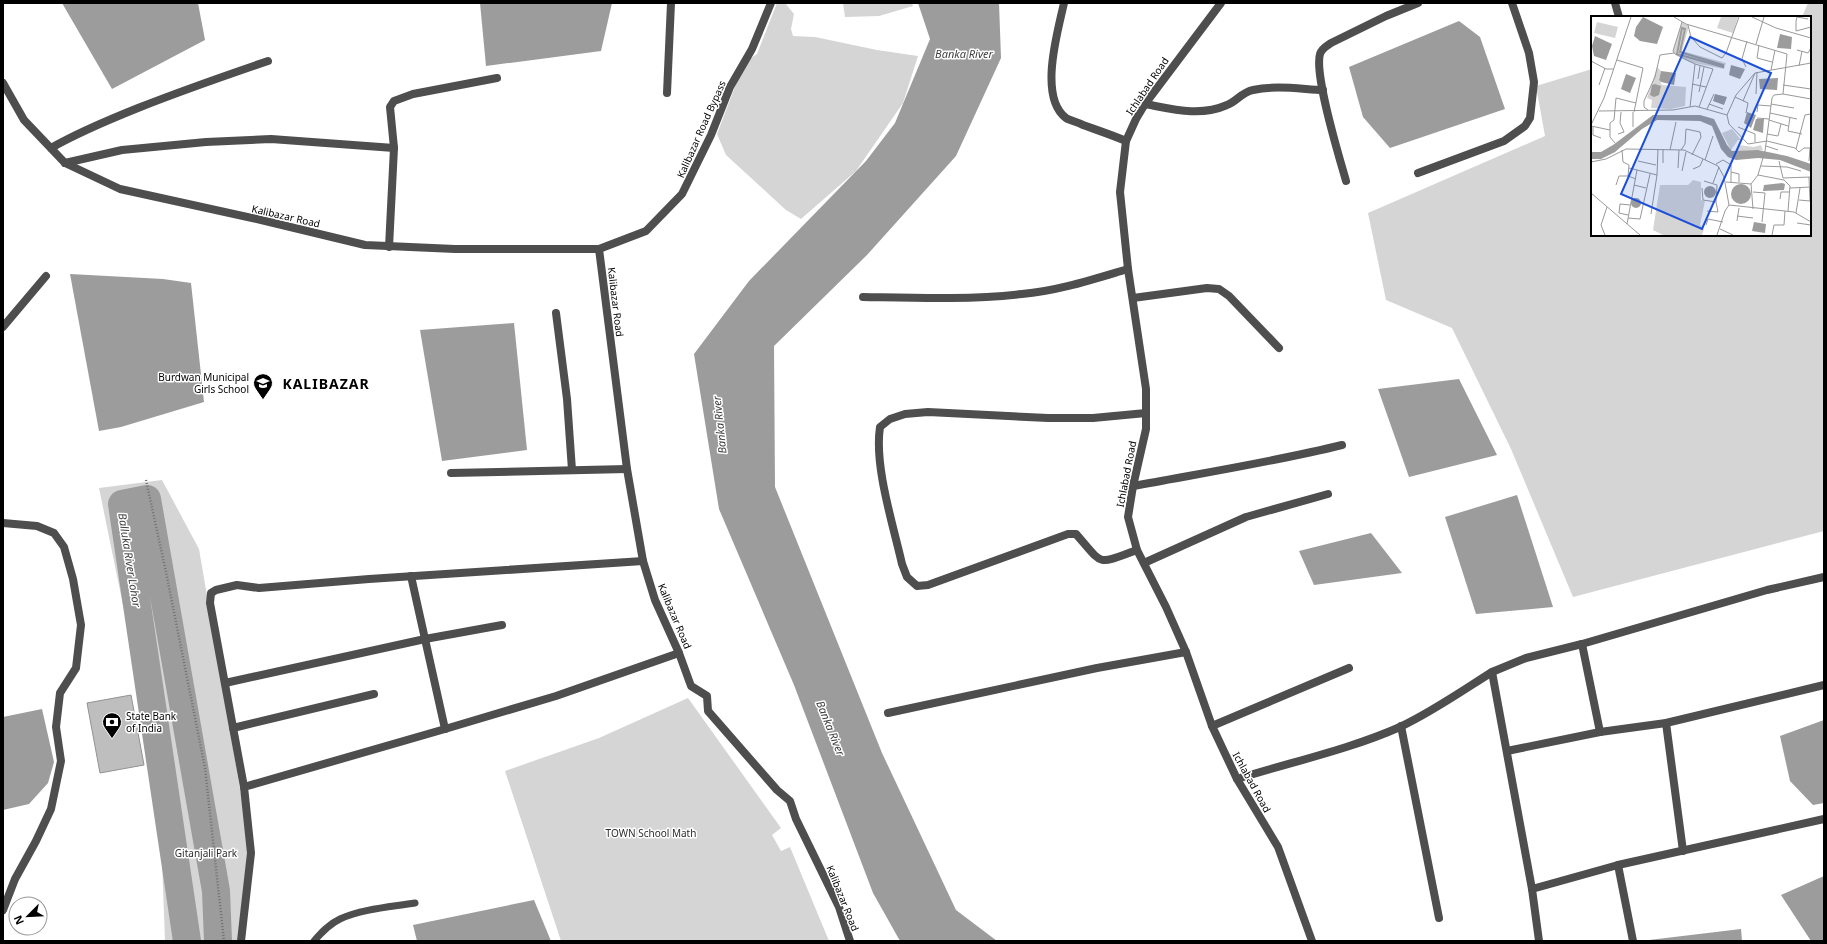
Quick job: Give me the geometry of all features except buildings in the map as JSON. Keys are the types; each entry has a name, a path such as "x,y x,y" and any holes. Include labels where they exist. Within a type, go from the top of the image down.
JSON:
{"street":[{"path":"667,93 671,3"},
{"name":"Kalibazar Road Bypass","path":"599,249 646,231 682,194 711,135 730,87 752,49 771,3"},
{"path":"1064,3 1054,44 1052,74 1054,98 1059,112 1067,119 1126,141"},
{"name":"Ichlabad Road","path":"1221,3 1145,104 1126,141 1120,192 1128,269 1146,389 1146,429 1133,486 1128,517 1137,550 1186,652 1212,726 1237,779 1278,847 1312,941"},
{"path":"1346,181 1323,90 1320,54 1323,48 1386,16 1418,3"},
{"path":"1418,172 1504,141 1526,126 1530,118 1534,82 1529,53 1512,3"},
{"path":"1615,3 1619,16"},
{"path":"51,148 75,134 101,123 185,90 268,61"},
{"path":"389,247 394,148 390,108 394,101 413,94 497,78"},
{"name":"Kalibazar Road","path":"3,82 24,120 65,163 120,189 257,219 365,246 455,249 599,249 627,469 643,561 656,600 679,653 691,686 707,696 708,711 777,790 790,801 796,819 838,907 850,941"},
{"path":"1145,104 1182,111 1203,111 1214,110 1228,105 1250,90 1266,88 1323,90"},
{"path":"65,163 122,150 206,142 271,139 394,148"},
{"path":"863,297 932,299 1023,294 1079,282 1128,269"},
{"path":"3,327 46,276"},
{"path":"1133,298 1207,288 1219,289 1238,305 1279,348"},
{"path":"556,313 567,399 572,470"},
{"path":"1137,550 1109,560 1100,560 1092,554 1076,534 1068,534 928,585 917,586 907,577 902,564 881,470 878,441 880,427 890,419 905,414 928,412 1048,418 1093,418 1146,413"},
{"path":"1133,486 1266,462 1342,445"},
{"path":"451,473 627,469"},
{"path":"1144,563 1246,517 1328,494"},
{"path":"3,523 37,526 54,533 64,546 73,579 81,625 76,668 60,693 56,727 61,761 51,809 36,841 15,879 3,910"},
{"path":"241,941 251,853 244,786 210,603 211,593 216,590 243,584 259,588 411,576 643,561"},
{"path":"411,576 446,730"},
{"path":"1237,779 1364,741 1401,726 1433,709 1492,672 1526,658 1582,644 1767,590 1824,577"},
{"path":"225,683 425,639 502,625"},
{"path":"1582,644 1600,732"},
{"path":"888,713 1097,668 1186,652"},
{"path":"244,786 446,730 556,696 679,653"},
{"path":"1212,726 1349,668"},
{"path":"1492,672 1508,751 1532,889 1539,941"},
{"path":"1508,751 1600,732 1666,723 1824,685"},
{"path":"233,728 374,694"},
{"path":"1666,723 1683,851"},
{"path":"1401,726 1439,918"},
{"path":"1532,889 1618,865 1824,819"},
{"path":"1618,865 1633,941"}],"lane":[{"path":"314,941 321,932 339,919 366,912 415,903"}],"path":[{"path":"146,480 205,768 224,941"}],"green space":[{"path":"777,3 785,3 794,14 791,29 793,36 815,37 877,50 918,56 903,103 856,171 801,219 786,210 726,155 717,134 744,63 757,54"},
{"path":"843,3 912,3 913,6 879,16 845,17"},
{"path":"1808,3 1824,3 1824,531 1573,597 1511,449 1452,328 1386,300 1368,213 1545,136 1536,86 1591,69 1591,236 1811,236 1811,16 1802,16"},
{"name":"Gitanjali Park","path":"162,480 199,549 251,853 243,941 165,941 159,781 99,488"},
{"name":"TOWN School Math","path":"688,698 781,828 772,835 781,851 790,847 829,941 561,941 505,771 599,738"}],"water":[{"path":"62,3 198,3 205,40 112,89"},
{"path":"480,3 612,3 601,51 486,66"},
{"name":"Banka River","path":"918,3 999,3 1001,58 956,156 867,255 774,346 775,487 882,753 956,910 997,941 900,941 873,893 794,685 719,509 694,354 749,281 866,161 895,123 930,39"},
{"path":"1459,21 1480,37 1505,109 1390,148 1363,117 1349,67"},
{"path":"70,274 163,279 191,283 204,402 121,427 99,431"},
{"path":"514,323 527,450 442,461 420,330"},
{"path":"1459,379 1497,455 1409,477 1378,389"},
{"path":"1517,495 1553,607 1476,614 1445,517"},
{"path":"1371,533 1402,573 1314,585 1299,551"},
{"path":"42,709 54,762 48,783 29,804 3,810 3,717"},
{"path":"1824,720 1824,803 1813,805 1790,781 1780,736"},
{"path":"1824,876 1824,941 1811,941 1781,895"},
{"path":"534,900 551,941 417,941 413,925"},
{"path":"1741,929 1742,941 1649,940"}],"waterway":[{"name":"Balluka River Lohor","path":"187,941 122,504 147,499 216,891 218,941"}],"place":[{"name":"Burdwan Municipal Girls School","path":"263,400"},
{"name":"State Bank of India","path":"112,739"}],"district":[{"name":"KALIBAZAR","path":"326,383"}]}
